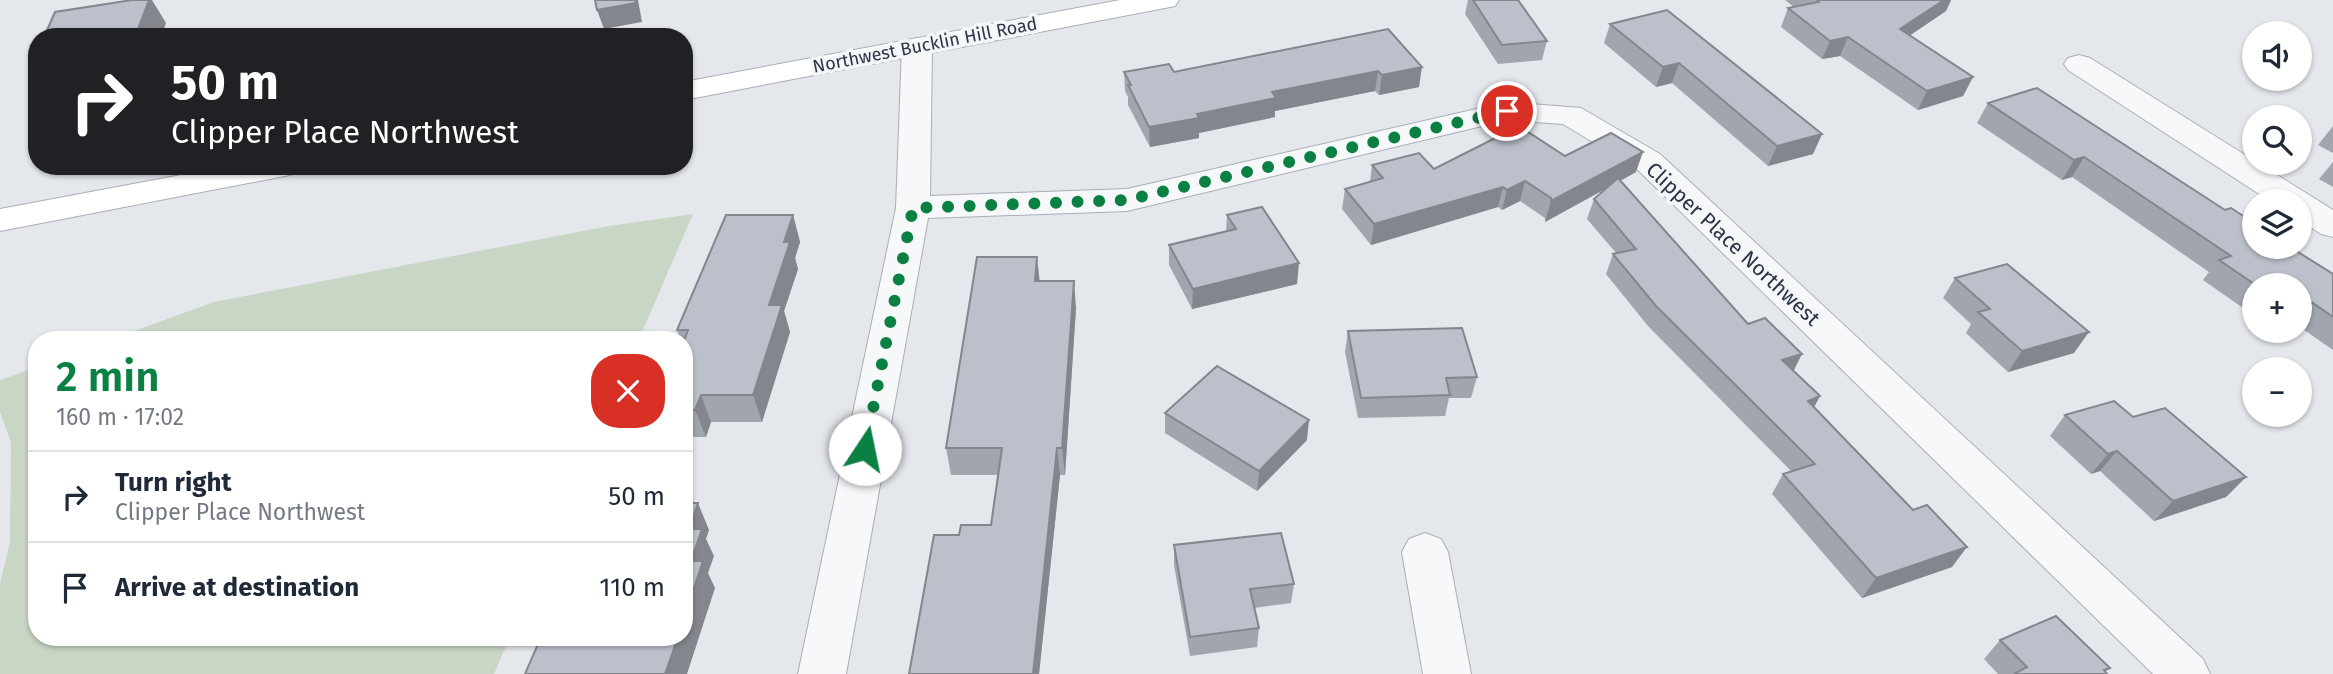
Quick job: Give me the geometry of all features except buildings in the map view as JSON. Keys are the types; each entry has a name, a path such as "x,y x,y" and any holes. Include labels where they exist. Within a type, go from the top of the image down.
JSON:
{"main road":[{"name":"Northwest Bucklin Hill Road","path":"693,89 1165,0"},
{"path":"0,220 238,175"}],"street":[{"path":"822,674 913,208 917,47"},
{"path":"2080,64 2275,189"},
{"name":"Clipper Place Northwest","path":"913,208 1127,200 1507,111 1570,115 1648,161 2186,674"},
{"path":"2312,213 2333,226"},
{"path":"1425,552 1447,674"}],"green space":[{"path":"693,214 642,331 134,331 214,302 609,226"},
{"path":"28,370 28,646 506,646 494,674 0,674 0,584 10,542 11,443 0,412 0,380"}],"route":[{"path":"865,449 913,208 1026,206 1127,200 1507,111"}]}
